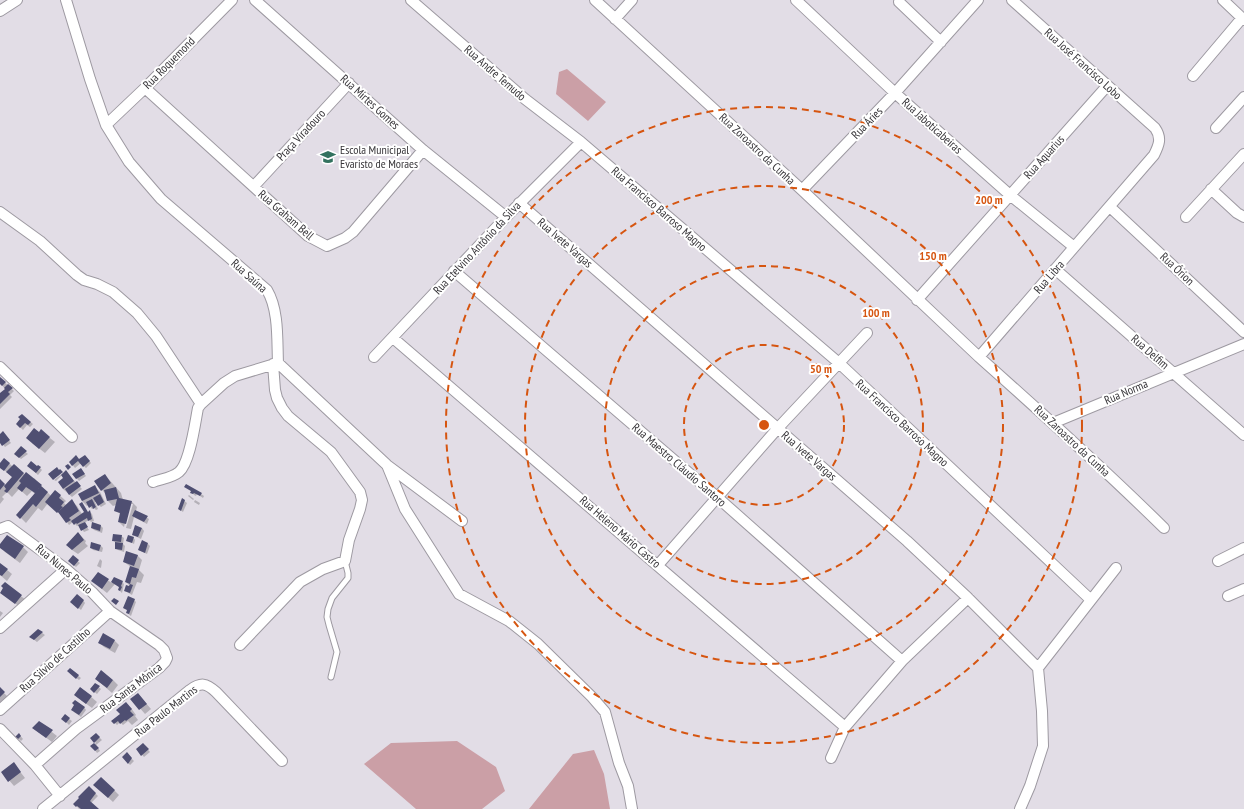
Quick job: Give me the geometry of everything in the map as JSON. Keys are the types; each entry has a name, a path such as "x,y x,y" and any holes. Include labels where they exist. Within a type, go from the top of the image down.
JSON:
{"street":[{"path":"0,10 17,0"},
{"name":"Rua Saúna","path":"66,0 90,79 106,125 129,162 161,199 267,290 271,297 274,307 276,364 275,390 282,408 288,416 331,452 360,492 362,500 349,540 345,561"},
{"name":"Rua Roquemond","path":"106,125 145,88 232,0"},
{"name":"Rua Mirtes Gomes","path":"255,0 423,150 506,216"},
{"name":"Rua Andre Temudo","path":"411,0 525,99 581,142"},
{"name":"Rua Zoroastro da Cunha","path":"595,0 802,190 917,300"},
{"path":"615,19 632,0"},
{"name":"Rua Jaboticabeiras","path":"796,0 895,93 1010,195 1074,247"},
{"name":"Rua Áries","path":"802,190 895,93 978,0"},
{"name":"Rua José Francisco Lobo","path":"1012,0 1155,128"},
{"path":"1193,76 1243,19 1222,0"},
{"path":"899,2 941,42"},
{"name":"Praça Viradouro","path":"254,186 349,83"},
{"name":"Rua Aquarius","path":"917,300 1107,86"},
{"name":"Rua Graham Bell","path":"145,88 308,236 327,246 345,238 357,227 423,150"},
{"path":"1216,128 1244,97"},
{"name":"Rua Libra","path":"979,357 1154,155 1159,146 1160,139 1155,128"},
{"name":"Rua Etelvino Antônio da Silva","path":"374,357 506,216 581,142"},
{"name":"Rua Francisco Barroso Magno","path":"581,142 839,363 1092,600"},
{"path":"1186,216 1244,154"},
{"path":"1211,189 1237,213 1244,217"},
{"name":"Rua Ivete Vargas","path":"519,203 901,536 968,598 1038,668"},
{"name":"Rua Órion","path":"1110,207 1244,332"},
{"path":"0,212 36,238 76,275 84,280 97,284 113,292 137,313 156,336 201,404"},
{"name":"Rua Delfim","path":"1055,269 1244,435"},
{"name":"Rua Maestro Cláudio Santoro","path":"454,271 717,497 902,661"},
{"path":"917,300 979,357"},
{"path":"658,565 778,428 867,333"},
{"name":"Rua Heleno Mário Castro","path":"393,338 845,727"},
{"name":"Rua Norma","path":"1053,423 1244,344"},
{"name":"Rua Zaroastro da Cunha","path":"979,357 1053,423 1164,528"},
{"path":"153,482 173,475 185,464 198,408 201,404 224,383 235,376 276,364 387,465 462,521"},
{"path":"0,366 72,437"},
{"path":"387,465 405,509 459,594 508,621 538,644 592,697 605,712 619,763 628,786 632,809"},
{"name":"Rua Nunes Paulo","path":"0,529 8,526 15,530 66,569 92,592 110,611"},
{"path":"1218,561 1244,548"},
{"path":"240,646 300,582 323,569 345,561"},
{"path":"1020,809 1030,786 1043,746 1042,711 1038,668 1116,568"},
{"path":"0,628 66,569"},
{"path":"1228,596 1244,589"},
{"path":"832,758 845,727 902,661 968,598"},
{"name":"Rua Silvio de Castilho","path":"0,710 110,611"},
{"name":"Rua Santa Mônica","path":"35,765 76,729 159,668 167,658 164,650 159,645 110,611"},
{"name":"Rua Paulo Martins","path":"43,809 190,690 201,684 209,686 216,692 282,761"},
{"path":"0,729 35,765 60,796"}],"lane":[{"path":"331,677 337,652 329,625 328,613 332,598 348,578 345,561"}],"shaded area":[{"path":"567,69 606,102 588,121 556,94 559,72"},
{"path":"457,741 496,767 505,791 482,809 416,809 364,764 391,743"},
{"path":"594,750 604,774 610,809 529,809 573,754"}],"building":[{"path":"0,377 6,382 2,386 0,384"},
{"path":"8,384 13,388 8,392 10,394 0,404 0,393"},
{"path":"22,414 31,422 28,425 25,423 20,428 16,424 20,419 18,417"},
{"path":"34,428 39,432 41,429 50,437 39,449 26,438"},
{"path":"3,431 10,440 2,446 0,443 0,434"},
{"path":"21,446 27,451 19,458 14,454"},
{"path":"76,455 79,459 85,455 90,461 83,467 78,461 72,466 69,462"},
{"path":"4,458 10,463 4,471 0,468 0,463"},
{"path":"31,461 37,466 38,465 41,467 36,473 27,466"},
{"path":"14,464 24,473 7,493 4,491 6,489 4,486 12,477 6,472"},
{"path":"68,464 71,467 68,470 65,466"},
{"path":"57,467 63,472 53,480 48,474"},
{"path":"81,468 85,474 76,479 72,474"},
{"path":"66,470 74,481 63,489 58,482 63,478 61,475"},
{"path":"26,472 48,492 36,507 33,504 20,519 16,515 35,493 26,487 22,492 17,488 21,483 19,481"},
{"path":"105,474 111,483 101,491 94,481"},
{"path":"0,479 5,484 0,490"},
{"path":"77,481 81,486 69,495 65,489"},
{"path":"186,484 202,493 200,496 190,493 191,491 184,487"},
{"path":"95,485 99,493 82,501 78,494"},
{"path":"116,487 119,498 132,501 126,524 118,522 120,513 114,511 117,499 107,501 104,490"},
{"path":"55,490 61,495 59,498 64,502 61,506 63,507 57,513 45,502"},
{"path":"100,494 104,502 98,506 93,498"},
{"path":"182,498 185,500 181,511 178,509"},
{"path":"72,499 79,511 69,518 71,520 66,523 58,512"},
{"path":"92,499 96,507 93,509 92,506 89,508 86,502"},
{"path":"82,502 88,512 90,510 92,519 88,521 87,518 74,525 71,521 84,512 79,504"},
{"path":"135,510 148,516 144,522 132,516"},
{"path":"85,522 88,527 81,531 78,525"},
{"path":"92,522 101,525 100,531 91,528"},
{"path":"135,525 142,528 138,537 132,535"},
{"path":"78,532 84,540 72,550 66,545"},
{"path":"113,534 122,535 121,542 112,541"},
{"path":"7,535 24,546 15,559 0,548 0,544"},
{"path":"128,535 134,537 132,543 126,541"},
{"path":"142,540 148,543 145,553 138,550"},
{"path":"91,542 101,545 99,551 90,548"},
{"path":"115,542 123,543 122,550 115,549"},
{"path":"126,551 138,555 134,566 123,562"},
{"path":"73,555 79,560 74,566 68,561"},
{"path":"0,563 8,569 2,576 0,575"},
{"path":"130,566 139,569 136,578 132,577 130,584 125,582"},
{"path":"98,572 109,579 102,589 91,581"},
{"path":"114,577 123,581 120,591 118,590 119,587 111,582"},
{"path":"5,582 22,595 15,604 0,593 3,588 1,586"},
{"path":"130,584 133,585 130,593 124,591 126,585 129,586"},
{"path":"77,594 84,600 78,609 70,602"},
{"path":"128,596 135,599 129,614 126,613 127,610 123,608"},
{"path":"114,598 119,601 116,605 111,601"},
{"path":"38,629 43,632 34,640 29,637"},
{"path":"103,633 115,640 110,649 98,643"},
{"path":"70,668 79,675 76,679 67,671"},
{"path":"101,670 113,680 107,688 95,679"},
{"path":"95,683 100,686 94,693 90,689"},
{"path":"0,687 5,692 0,697"},
{"path":"80,687 92,696 86,704 74,695"},
{"path":"138,693 147,704 139,710 130,699"},
{"path":"75,700 85,707 79,715 71,710 74,705 72,703"},
{"path":"126,702 132,709 130,711 134,715 120,724 118,721 114,724 111,721 120,714 116,710"},
{"path":"65,714 70,718 66,723 61,719"},
{"path":"39,721 53,730 46,738 32,728"},
{"path":"19,733 21,736 18,739 15,737"},
{"path":"96,733 100,737 94,743 90,738"},
{"path":"94,743 99,748 95,751 90,746"},
{"path":"143,743 149,749 141,756 136,749"},
{"path":"127,752 132,758 128,764 122,757"},
{"path":"14,762 21,772 8,782 1,772"},
{"path":"101,777 115,790 108,798 93,785"},
{"path":"89,786 96,793 90,801 99,809 81,809 73,804"}],"place":[{"name":"Escola Municipal Evaristo de Moraes","path":"328,157"}]}
